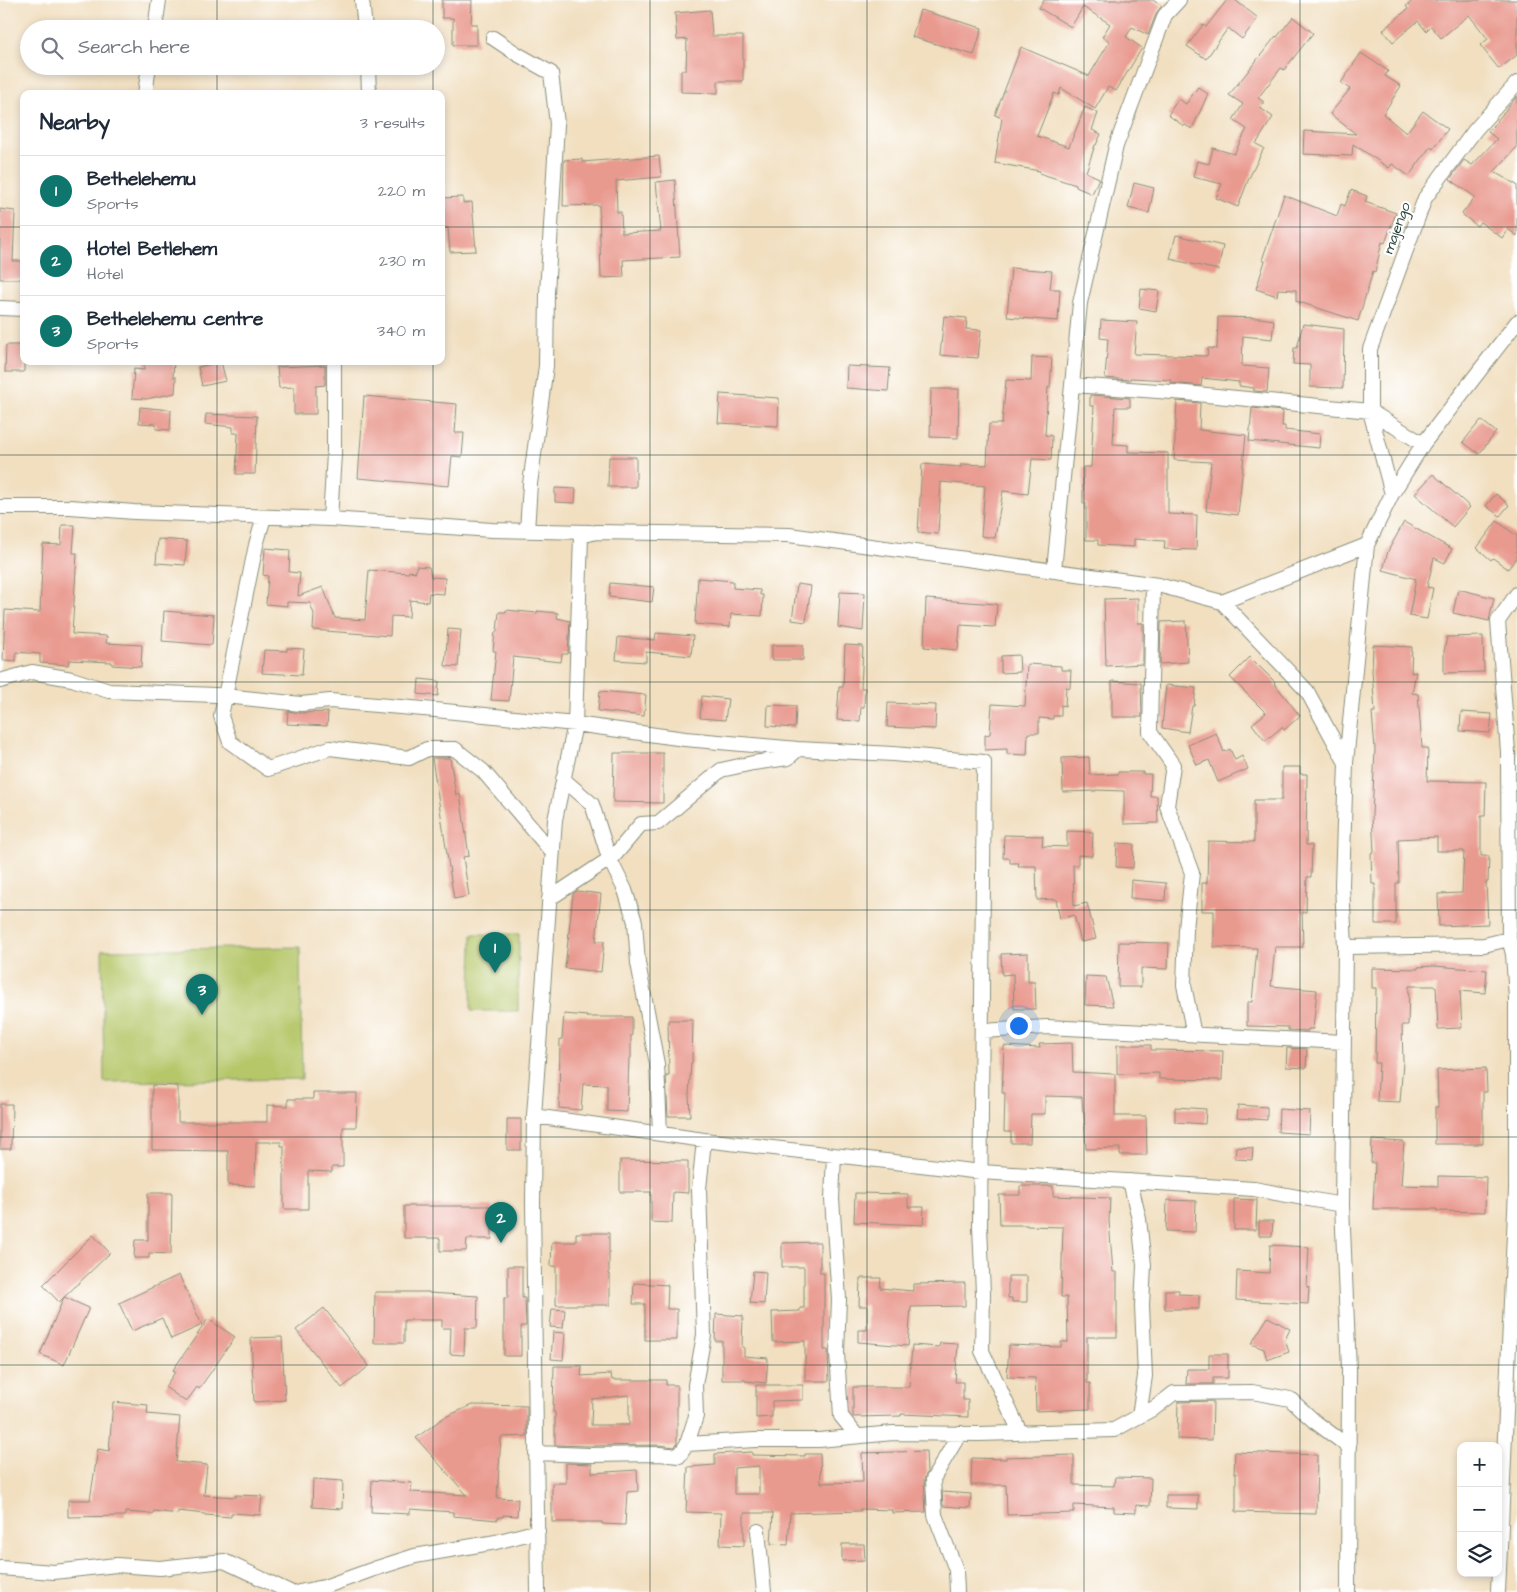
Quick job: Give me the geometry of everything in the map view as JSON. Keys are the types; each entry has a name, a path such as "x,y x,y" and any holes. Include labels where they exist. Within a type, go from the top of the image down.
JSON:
{"street":[{"path":"156,20 159,0"},
{"path":"362,0 364,20"},
{"path":"1054,570 1080,303 1116,146 1165,15 1179,0"},
{"path":"492,38 551,73 558,124 547,292 546,366 530,484 527,531"},
{"path":"146,90 148,75"},
{"path":"368,75 369,90"},
{"name":"majengo","path":"1392,494 1370,411 1370,349 1425,198 1475,130 1517,83"},
{"path":"0,308 20,309"},
{"path":"1348,1592 1349,1370 1342,1205 1345,947 1342,885 1346,763 1368,545 1392,494 1423,444 1516,325"},
{"path":"330,519 334,454 334,365"},
{"path":"1073,385 1186,393 1370,411 1423,444"},
{"path":"0,507 70,506 134,512 330,519 492,530 789,535 1153,585 1222,602 1307,691 1346,763"},
{"path":"264,517 256,545 221,716 230,742 268,770 330,748 409,758 427,749 455,748 482,772 552,852"},
{"path":"538,1592 533,1203 534,1116 554,820 575,724 581,536 596,532"},
{"path":"1222,602 1368,545"},
{"path":"1153,585 1150,732 1173,766 1168,806 1192,873 1186,929 1184,985 1194,1035"},
{"path":"1498,1592 1516,1189 1516,998 1513,954 1509,939 1508,752 1498,621 1517,594"},
{"path":"0,680 32,672 72,679 109,691 225,696 301,704 330,701 575,724 685,739 984,762 980,1227 983,1294 982,1351 1020,1432"},
{"path":"549,898 614,856 640,824 658,822 721,770 788,758 798,749"},
{"path":"563,779 592,804 610,858 625,890 635,922 638,963 657,1064 660,1133"},
{"path":"1345,947 1484,945 1509,939"},
{"path":"982,1031 1047,1026 1344,1042"},
{"path":"534,1116 704,1140 981,1172 1254,1189 1342,1205"},
{"path":"536,1453 589,1455 659,1454 679,1456 687,1444 696,1416 695,1385 704,1335 699,1189 704,1140"},
{"path":"834,1155 832,1199 839,1300 837,1353 841,1416 857,1436"},
{"path":"1130,1181 1139,1219 1144,1265 1142,1306 1144,1383 1139,1416"},
{"path":"1144,1383 1167,1398"},
{"path":"687,1444 755,1440 818,1440 893,1432 960,1433 1114,1430 1156,1406 1174,1393 1252,1392 1290,1399 1314,1421 1349,1447"},
{"path":"957,1592 956,1570 935,1515 933,1479 960,1433"},
{"path":"758,1530 764,1592"},
{"path":"298,1592 324,1587 415,1556 496,1542 538,1531"},
{"path":"0,1568 54,1572 116,1564 160,1568 224,1561 290,1592"}],"green space":[{"path":"472,934 519,934 518,1011 471,1011"},
{"path":"300,947 302,1079 104,1082 102,950"}],"building":[{"path":"442,0 472,0 471,24 477,24 477,45 453,45 453,18 442,18"},
{"path":"1044,0 1153,0 1162,6 1157,12 1148,35 1132,27 1126,37 1142,48 1116,91 1108,87 1095,109 1061,88 1059,95 1054,93 1037,136 1069,147 1085,107 1098,113 1092,130 1101,134 1095,145 1086,172 1099,178 1092,194 1076,187 1076,185 1039,173 1040,171 995,163 1002,118 995,115 1021,47 1089,76 1110,41 1102,37 1110,24 1083,7 1071,27 1039,8"},
{"path":"1227,0 1235,0 1258,18 1242,39 1228,28 1206,59 1187,46 1203,25 1206,27"},
{"path":"1414,0 1517,0 1517,55 1499,69 1480,45 1488,39 1469,15 1441,38 1431,26 1426,31 1418,21 1393,42 1383,30 1408,9 1406,6"},
{"path":"710,10 712,36 743,36 743,81 718,81 718,93 681,92 681,70 686,70 687,39 677,40 675,13"},
{"path":"920,10 982,28 974,55 912,37"},
{"path":"1293,17 1313,33 1284,70 1281,68 1258,98 1264,102 1260,108 1273,117 1256,144 1264,148 1249,178 1238,207 1216,198 1222,184 1193,177 1197,161 1209,164 1213,148 1234,154 1247,129 1233,120 1243,104 1229,95"},
{"path":"1361,53 1388,71 1385,76 1401,86 1383,114 1406,133 1423,111 1448,129 1433,149 1430,147 1409,176 1392,164 1389,168 1353,144 1352,156 1303,154 1304,131 1356,134 1330,114 1350,89 1341,83"},
{"path":"1198,87 1208,94 1192,129 1168,115 1178,99 1186,104"},
{"path":"1517,96 1517,147 1494,172 1517,185 1517,236 1508,229 1502,238 1480,222 1477,226 1462,214 1475,197 1450,179 1464,160 1472,165 1497,139 1488,132"},
{"path":"659,156 661,177 616,181 617,212 621,212 622,233 661,231 656,182 675,180 680,257 623,260 624,277 601,278 599,205 563,206 564,160 582,159 582,162"},
{"path":"1134,183 1154,188 1149,213 1128,208"},
{"path":"1351,190 1367,196 1365,202 1396,213 1385,243 1382,242 1375,272 1373,271 1358,321 1296,301 1296,290 1278,289 1277,296 1256,289 1265,261 1262,260 1284,195 1337,216 1341,204 1345,206"},
{"path":"463,197 463,203 472,202 476,251 450,252 448,228 445,228 445,198"},
{"path":"0,209 15,211 13,261 20,261 20,279 0,279"},
{"path":"1176,235 1223,246 1218,270 1170,259"},
{"path":"1011,268 1052,271 1050,289 1060,289 1058,321 1007,317"},
{"path":"1141,289 1159,291 1156,311 1139,308"},
{"path":"944,316 967,318 966,329 981,330 978,358 940,355"},
{"path":"1218,317 1274,320 1272,339 1243,336 1242,366 1269,368 1267,392 1254,391 1254,388 1239,386 1239,382 1202,378 1201,386 1171,383 1171,380 1105,378 1108,339 1100,338 1101,320 1137,322 1134,354 1207,356 1208,348 1217,349"},
{"path":"1303,324 1344,329 1343,388 1310,387 1310,365 1293,364 1294,348 1297,348"},
{"path":"6,345 20,345 20,365 24,365 24,372 5,372"},
{"path":"1032,357 1052,358 1045,435 1052,436 1051,460 1032,459 1028,494 1003,491 995,538 981,536 985,486 941,482 938,534 918,532 922,464 961,467 961,464 987,465 989,424 1002,424 1006,380 1031,381"},
{"path":"144,365 174,365 173,377 176,377 175,393 146,399 132,398 134,369 144,370"},
{"path":"222,365 226,381 202,386 198,367"},
{"path":"325,365 325,385 316,386 316,414 294,414 294,387 279,388 277,367"},
{"path":"847,366 890,368 888,391 846,388"},
{"path":"931,389 959,389 958,438 930,437"},
{"path":"720,394 779,398 778,426 718,423"},
{"path":"1090,395 1130,398 1130,407 1115,407 1113,444 1128,445 1128,452 1168,453 1168,514 1197,515 1196,550 1164,549 1165,541 1134,539 1134,547 1098,545 1098,540 1086,540 1086,503 1083,503 1083,467 1091,467 1094,406 1090,406"},
{"path":"364,396 457,404 455,433 464,433 462,457 452,456 449,486 358,478"},
{"path":"1177,401 1200,403 1199,430 1246,435 1238,515 1206,511 1211,462 1174,460"},
{"path":"140,407 171,410 170,430 156,429 156,424 139,423"},
{"path":"1252,408 1283,411 1282,426 1285,426 1285,430 1320,434 1319,448 1249,441"},
{"path":"206,414 257,416 255,474 236,474 238,433 233,433 233,427 205,424"},
{"path":"1481,420 1496,432 1479,454 1463,442"},
{"path":"609,457 636,457 636,487 608,487"},
{"path":"1433,474 1470,507 1453,527 1415,494"},
{"path":"555,488 576,489 575,503 555,502"},
{"path":"1496,494 1509,505 1500,516 1486,506"},
{"path":"1497,521 1517,536 1517,557 1508,569 1493,558 1491,560 1477,548"},
{"path":"1404,522 1452,549 1445,563 1434,558 1427,587 1433,588 1427,619 1409,616 1416,579 1383,570 1388,551"},
{"path":"62,525 75,525 73,553 77,553 72,634 107,636 106,643 142,645 141,667 112,665 112,662 69,660 68,665 40,663 40,654 16,652 16,661 3,660 5,610 40,612 43,544 61,545"},
{"path":"158,539 187,541 185,565 156,563"},
{"path":"265,548 290,550 289,572 300,573 298,596 323,587 335,618 365,620 369,570 409,573 409,571 416,572 416,566 429,567 431,577 445,578 444,594 429,593 428,602 410,600 409,617 391,616 390,636 313,630 314,614 310,603 287,602 287,606 266,604 268,576 263,575"},
{"path":"698,578 733,581 733,588 760,590 760,595 763,595 762,616 731,614 730,627 695,624"},
{"path":"610,583 654,587 652,602 609,597"},
{"path":"797,584 811,586 806,622 792,620"},
{"path":"1458,589 1494,598 1489,621 1453,613"},
{"path":"840,592 865,593 863,631 838,627"},
{"path":"1138,598 1138,623 1143,623 1143,664 1106,666 1104,599"},
{"path":"926,599 997,604 995,627 960,625 958,650 924,647"},
{"path":"506,610 558,613 557,618 570,621 568,654 562,654 561,662 513,657 509,701 491,700 496,651 493,651 495,632 497,632 499,612 506,612"},
{"path":"164,611 214,615 212,645 162,641"},
{"path":"1186,621 1188,662 1160,664 1161,622"},
{"path":"448,629 461,630 458,667 445,666"},
{"path":"656,633 693,636 691,656 646,652 646,662 616,660 618,637 655,640"},
{"path":"1483,636 1484,672 1444,673 1444,651 1447,637"},
{"path":"772,645 803,645 803,660 772,660"},
{"path":"845,645 863,646 861,688 865,688 864,707 861,707 860,721 837,720 839,687 843,687"},
{"path":"1373,645 1412,647 1411,673 1416,672 1412,693 1418,694 1422,748 1428,748 1427,781 1486,782 1485,816 1481,816 1481,856 1489,856 1488,882 1486,882 1488,924 1439,926 1438,894 1462,893 1464,851 1437,851 1437,837 1398,839 1399,883 1396,883 1396,924 1375,924 1375,884 1372,884 1371,853 1374,852 1372,816 1375,749 1372,712 1375,712 1372,671"},
{"path":"287,648 304,649 302,675 262,673 264,650 287,651"},
{"path":"1019,655 1020,672 1001,673 1001,656"},
{"path":"1250,657 1275,682 1300,716 1284,730 1282,727 1265,741 1252,724 1266,713 1230,677"},
{"path":"1027,664 1061,666 1061,670 1071,670 1070,688 1066,687 1065,706 1061,705 1061,716 1053,716 1053,719 1039,718 1039,733 1028,733 1027,755 1007,754 1007,749 985,750 985,735 990,734 992,704 1025,706"},
{"path":"419,679 439,681 438,696 418,694"},
{"path":"1112,681 1141,683 1142,717 1112,717"},
{"path":"1166,685 1196,688 1188,732 1162,728"},
{"path":"600,691 646,695 644,716 598,711"},
{"path":"702,696 728,699 725,720 700,718"},
{"path":"888,703 936,705 935,729 887,727"},
{"path":"768,705 796,706 795,728 767,726"},
{"path":"288,711 300,713 328,712 327,726 287,724"},
{"path":"1461,712 1492,714 1490,733 1460,731"},
{"path":"1216,733 1224,752 1230,749 1235,760 1242,756 1248,769 1218,782 1209,760 1197,765 1188,745"},
{"path":"614,753 663,753 663,803 613,802"},
{"path":"1089,757 1090,775 1118,774 1118,772 1143,772 1143,774 1151,774 1150,796 1157,796 1158,823 1124,824 1124,791 1063,792 1062,758"},
{"path":"432,758 450,758 456,795 460,794 469,856 463,857 469,896 454,899"},
{"path":"1282,767 1300,767 1300,774 1307,774 1306,845 1312,845 1311,877 1307,877 1306,912 1302,912 1303,947 1275,947 1271,986 1317,990 1313,1029 1308,1029 1308,1031 1288,1030 1288,1027 1247,1026 1247,1002 1252,1002 1257,948 1214,947 1214,911 1202,911 1202,883 1207,883 1208,841 1254,842 1254,800 1282,800"},
{"path":"1067,831 1093,832 1092,856 1078,855 1078,865 1073,865 1074,906 1087,903 1096,939 1081,942 1074,915 1060,919 1056,899 1037,900 1036,866 1018,866 1019,863 1010,863 1010,858 1003,858 1004,835 1043,836 1042,846 1067,847"},
{"path":"1117,843 1134,844 1133,868 1116,867"},
{"path":"1131,880 1166,883 1165,901 1130,898"},
{"path":"577,891 601,894 596,941 604,941 601,972 565,968 573,894"},
{"path":"1119,942 1169,943 1168,969 1141,968 1141,987 1118,987"},
{"path":"1028,953 1028,982 1035,982 1036,1009 1014,1009 1013,974 1002,975 1001,954"},
{"path":"1434,966 1487,970 1485,993 1460,991 1462,1028 1438,1029 1436,986 1409,986 1408,1025 1402,1025 1403,1062 1400,1102 1377,1101 1379,1063 1375,1063 1376,988 1372,988 1372,968 1418,969 1418,967"},
{"path":"1086,976 1106,977 1113,1006 1085,1005"},
{"path":"564,1014 586,1017 632,1017 627,1112 607,1111 607,1085 583,1084 581,1110 559,1108 560,1039 562,1039"},
{"path":"668,1020 693,1020 689,1094 690,1116 668,1116 666,1076 669,1076"},
{"path":"1072,1043 1073,1072 1115,1074 1115,1116 1146,1116 1147,1155 1120,1155 1120,1148 1086,1149 1082,1097 1045,1096 1045,1114 1031,1114 1030,1143 1011,1143 1011,1132 1004,1132 1005,1093 1002,1093 1004,1046 1040,1048 1039,1044"},
{"path":"1117,1045 1151,1045 1151,1050 1223,1051 1222,1080 1159,1079 1159,1073 1117,1074"},
{"path":"1287,1048 1307,1049 1306,1068 1286,1067"},
{"path":"1486,1068 1487,1092 1483,1092 1483,1144 1435,1144 1435,1107 1438,1107 1437,1070"},
{"path":"152,1085 178,1086 178,1122 267,1122 267,1105 288,1106 288,1099 313,1099 313,1093 357,1093 356,1127 343,1127 343,1167 332,1167 332,1172 308,1171 308,1209 284,1209 284,1146 281,1146 281,1142 256,1142 255,1186 228,1185 228,1151 152,1150"},
{"path":"0,1104 12,1104 11,1149 0,1149"},
{"path":"1238,1105 1267,1107 1267,1120 1237,1118"},
{"path":"1175,1107 1206,1109 1205,1124 1175,1122"},
{"path":"1279,1109 1310,1111 1309,1134 1278,1132"},
{"path":"507,1119 521,1119 521,1150 507,1150"},
{"path":"1372,1140 1404,1142 1401,1185 1438,1186 1438,1176 1486,1177 1485,1212 1437,1211 1437,1209 1373,1209 1375,1163 1371,1163"},
{"path":"1236,1147 1253,1148 1252,1160 1235,1159"},
{"path":"620,1160 688,1161 688,1193 673,1192 672,1223 651,1222 651,1192 620,1192"},
{"path":"1020,1186 1053,1186 1053,1196 1110,1198 1109,1221 1113,1272 1117,1272 1117,1337 1087,1337 1087,1383 1090,1383 1090,1409 1036,1411 1035,1378 1007,1377 1009,1345 1061,1347 1061,1342 1068,1342 1067,1297 1061,1297 1063,1227 1000,1225 999,1195 1020,1195"},
{"path":"148,1193 172,1193 171,1254 149,1253 149,1258 134,1258 135,1240 148,1240"},
{"path":"855,1193 908,1194 908,1207 924,1207 923,1225 854,1222"},
{"path":"1234,1199 1257,1200 1256,1230 1234,1230"},
{"path":"1167,1200 1196,1201 1195,1232 1166,1231"},
{"path":"404,1206 492,1206 492,1239 467,1239 466,1251 440,1251 440,1238 404,1238"},
{"path":"1259,1221 1273,1221 1272,1236 1259,1236"},
{"path":"576,1233 609,1233 610,1305 556,1305 556,1266 551,1266 552,1242 576,1242"},
{"path":"93,1235 110,1253 59,1302 43,1285"},
{"path":"820,1242 820,1273 824,1273 824,1350 828,1350 829,1381 805,1381 805,1341 773,1342 772,1312 800,1311 800,1308 804,1308 804,1267 782,1267 782,1243"},
{"path":"1270,1245 1309,1247 1308,1304 1236,1300 1237,1271 1269,1273"},
{"path":"508,1266 522,1266 522,1298 525,1298 526,1326 521,1326 521,1356 504,1356 504,1298 508,1298"},
{"path":"753,1271 766,1272 764,1304 750,1303"},
{"path":"179,1275 202,1325 171,1339 162,1318 132,1331 119,1303"},
{"path":"1008,1276 1027,1276 1027,1302 1012,1302 1012,1298 1008,1298"},
{"path":"860,1278 881,1278 880,1288 913,1291 913,1284 965,1283 965,1306 911,1307 908,1346 858,1342 858,1330 867,1330 867,1306 859,1306"},
{"path":"634,1283 668,1285 667,1309 677,1309 677,1340 645,1340 645,1304 633,1304"},
{"path":"1165,1290 1179,1290 1179,1294 1199,1295 1199,1309 1165,1309"},
{"path":"375,1292 429,1292 478,1296 477,1328 465,1328 464,1355 450,1354 451,1328 442,1328 442,1320 404,1320 404,1343 374,1343"},
{"path":"64,1297 89,1308 64,1365 40,1354"},
{"path":"324,1308 369,1366 342,1388 296,1330"},
{"path":"552,1309 565,1310 563,1328 550,1327"},
{"path":"716,1314 743,1316 742,1347 744,1347 744,1356 768,1358 766,1383 745,1380 722,1380 722,1341 715,1341"},
{"path":"1268,1317 1290,1329 1285,1340 1289,1352 1267,1360 1264,1349 1251,1344"},
{"path":"208,1319 235,1337 199,1389 197,1387 186,1402 165,1387 175,1372 173,1370"},
{"path":"553,1332 565,1333 563,1360 551,1359"},
{"path":"282,1337 285,1400 254,1402 251,1338"},
{"path":"940,1343 958,1344 955,1382 963,1382 963,1400 968,1400 968,1417 901,1414 901,1416 853,1417 853,1387 909,1387 912,1345 939,1347"},
{"path":"1209,1354 1228,1354 1228,1378 1213,1378 1213,1384 1186,1384 1187,1369 1209,1369"},
{"path":"554,1366 582,1366 581,1376 611,1374 612,1380 666,1380 666,1385 677,1385 677,1443 675,1447 659,1445 555,1445 555,1412 553,1412","holes":["629,1395 629,1425 591,1425 592,1399"]},
{"path":"756,1385 803,1385 803,1400 772,1401 772,1417 756,1418"},
{"path":"1213,1401 1212,1440 1177,1439 1178,1402"},
{"path":"113,1402 148,1405 147,1414 180,1417 176,1462 207,1465 204,1495 262,1496 260,1515 231,1513 231,1517 178,1511 178,1514 154,1511 153,1514 125,1512 125,1516 68,1517 68,1500 90,1500 98,1449 109,1451"},
{"path":"472,1405 527,1406 527,1436 501,1437 497,1498 518,1499 517,1516 503,1515 503,1517 498,1517 498,1520 453,1516 453,1512 410,1509 410,1514 371,1512 372,1480 412,1483 411,1492 467,1495 416,1438 443,1418"},
{"path":"926,1451 927,1473 924,1479 926,1512 892,1513 892,1510 860,1509 860,1511 790,1513 788,1545 771,1544 773,1513 744,1513 744,1546 720,1545 721,1513 686,1512 688,1467 715,1465 715,1454 752,1452 752,1455 805,1456 805,1454 820,1454 821,1483 863,1482 862,1453","holes":["759,1466 759,1494 734,1494 734,1468"]},
{"path":"1235,1452 1317,1455 1316,1514 1236,1512"},
{"path":"1074,1455 1074,1485 1114,1486 1115,1477 1151,1478 1150,1506 1136,1505 1136,1513 1114,1512 1114,1507 1074,1505 1074,1513 1007,1515 1006,1485 971,1485 972,1458 1006,1459 1006,1457"},
{"path":"566,1463 592,1464 592,1473 637,1470 638,1491 627,1492 625,1525 602,1524 602,1522 552,1522 552,1483 566,1483"},
{"path":"313,1479 343,1481 342,1509 312,1507"},
{"path":"942,1492 971,1494 970,1508 943,1506"},
{"path":"1166,1495 1198,1495 1198,1509 1166,1508"},
{"path":"842,1544 864,1544 865,1560 842,1561"}],"place":[{"name":"Bethelehemu","path":"495,973"},
{"name":"Bethelehemu centre","path":"202,1015"},
{"name":"Hotel Betlehem","path":"501,1243"}]}
